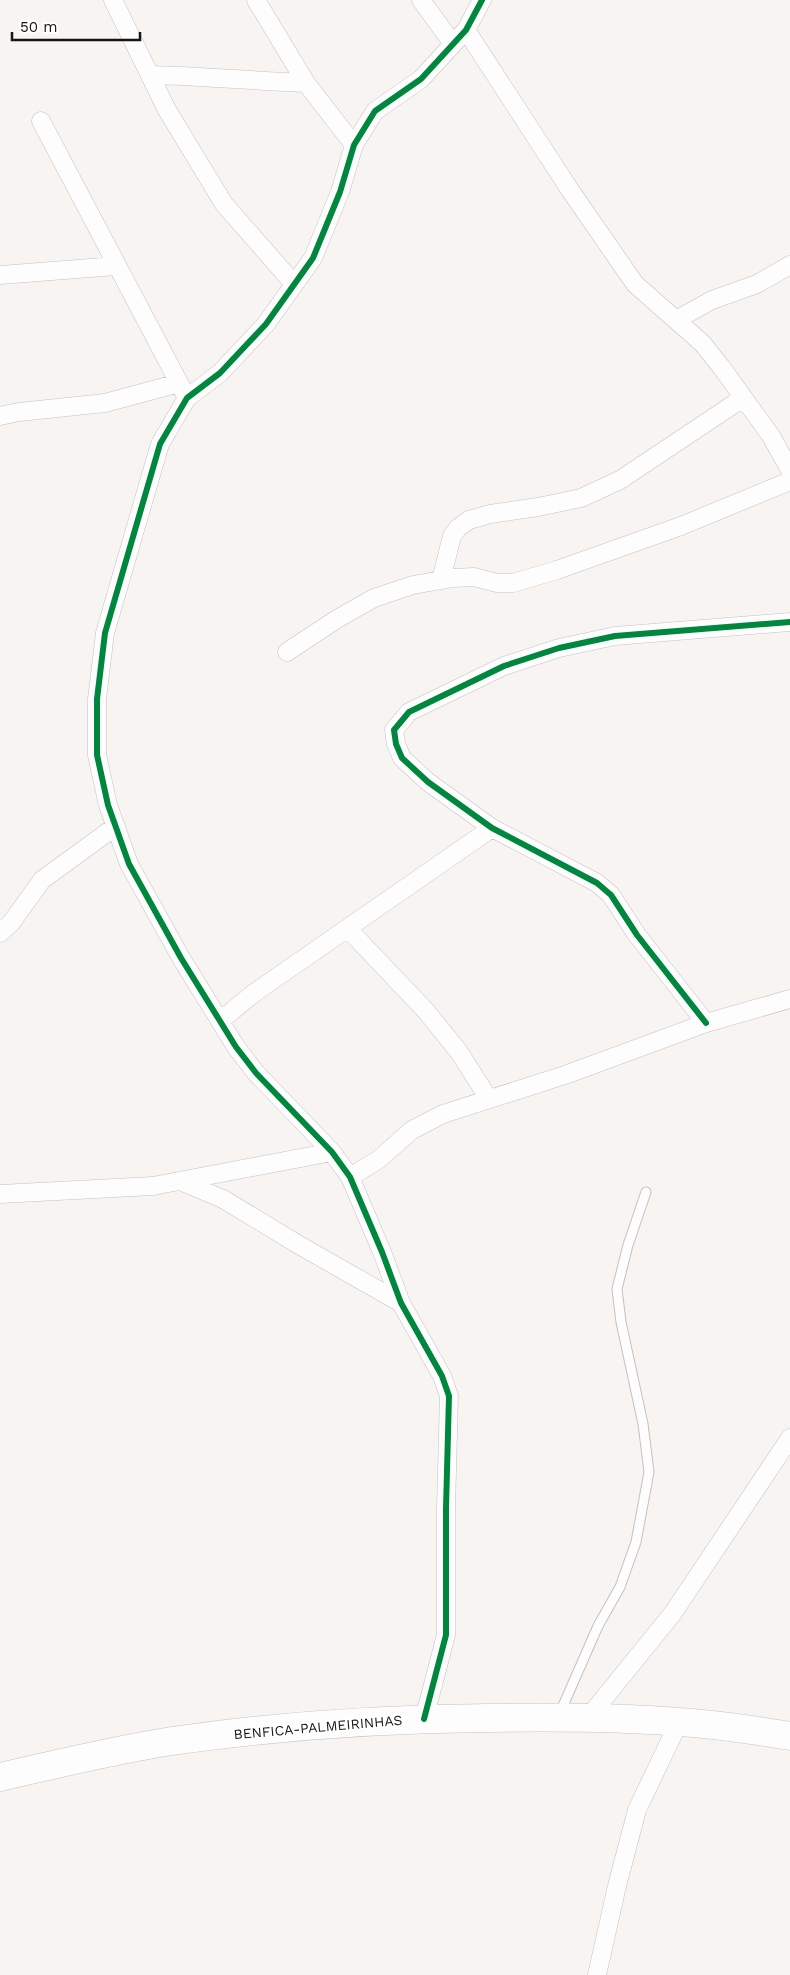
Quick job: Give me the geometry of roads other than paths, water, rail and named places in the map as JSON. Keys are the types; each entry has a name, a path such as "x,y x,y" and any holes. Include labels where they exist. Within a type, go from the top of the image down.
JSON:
{"main road":[{"name":"BENFICA-PALMEIRINHAS","path":"0,1777 171,1741 302,1726 424,1719 558,1717 679,1722 790,1736"}],"street":[{"path":"112,0 167,110 224,204 294,284"},
{"path":"256,0 306,83 354,145"},
{"path":"422,0 453,44"},
{"path":"0,416 183,391 220,373 266,324 313,258 340,192 354,145 374,111 421,78 466,30 482,0"},
{"path":"466,30 570,190 635,284 647,297 702,343 771,436 790,470"},
{"path":"150,75 210,76 306,83"},
{"path":"41,121 183,391"},
{"path":"676,320 712,300 757,284 790,265"},
{"path":"0,275 116,266"},
{"path":"183,391 160,444 105,632 97,699 97,755 108,805 129,864 181,958 236,1047 256,1073 332,1152 350,1176 401,1303 442,1376 449,1396 446,1508 446,1635 424,1719"},
{"path":"441,580 452,536 458,528 469,520 490,514 581,498 620,480 743,398"},
{"path":"287,652 337,619 374,598 414,585 441,580 474,577 497,583 513,583 558,570 681,526 790,481"},
{"path":"706,1023 637,935 611,895 597,883 492,828 428,782 402,758 394,730 409,712 504,666 559,648 615,636 790,622"},
{"path":"0,933 11,922 42,880 116,826"},
{"path":"220,1021 254,993 348,930 492,828"},
{"path":"348,930 426,1011 459,1052 488,1099"},
{"path":"350,1176 378,1160 412,1130 443,1114 565,1075 706,1023 790,1000"},
{"path":"0,1194 153,1186 332,1152"},
{"path":"180,1181 223,1199 401,1303"},
{"path":"588,1718 672,1612 790,1438"},
{"path":"597,1975 617,1886 637,1810 679,1722"}],"lane":[{"path":"558,1717 598,1626 620,1587 636,1542 649,1472 643,1424 621,1322 617,1290 628,1244 646,1192"}]}
